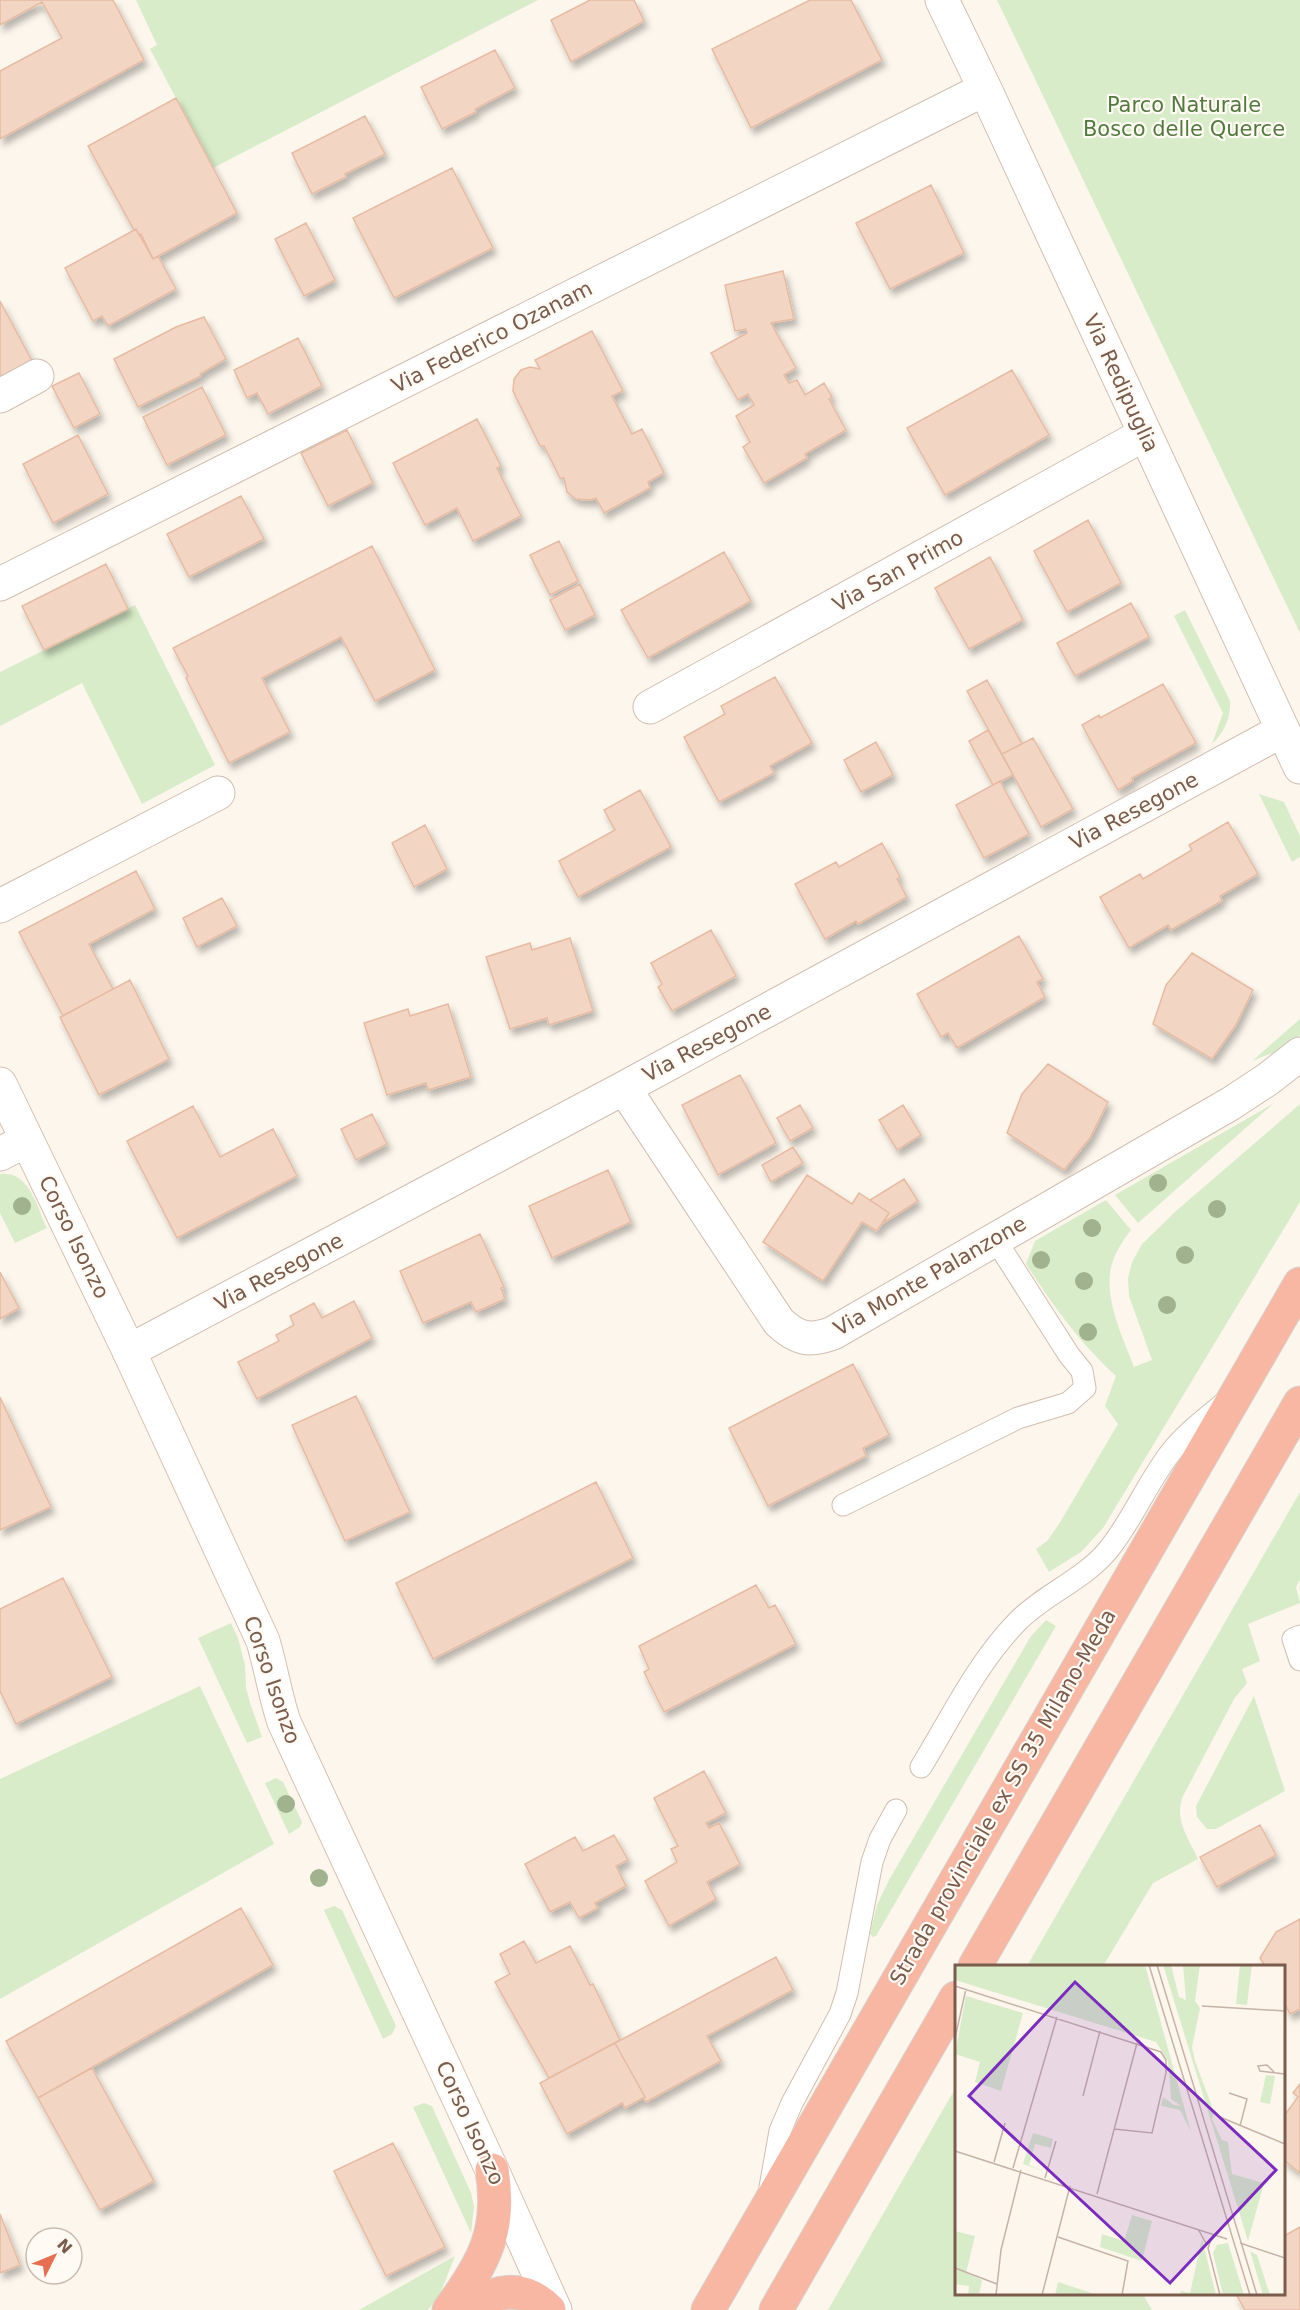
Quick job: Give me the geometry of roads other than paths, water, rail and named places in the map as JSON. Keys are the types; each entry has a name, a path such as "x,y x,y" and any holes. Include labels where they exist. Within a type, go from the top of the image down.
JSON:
{"highway":[{"name":"Strada provinciale ex SS 35 Milano-Meda","path":"708,2310 1300,1284"},
{"path":"976,1965 1300,1404"},
{"path":"776,2310 955,2001"},
{"path":"449,2310 478,2266 490,2239 496,2216 496,2192 492,2170"},
{"path":"464,2310 491,2296 511,2291 543,2301"}],"street":[{"name":"Via Redipuglia","path":"942,0 1300,767"},
{"name":"Via Federico Ozanam","path":"0,584 985,89"},
{"path":"0,396 37,376"},
{"name":"Via San Primo","path":"650,707 1145,434"},
{"name":"Via Resegone","path":"129,1351 624,1088 1283,730"},
{"path":"0,906 218,793"},
{"name":"Via Monte Palanzone","path":"624,1088 779,1322 791,1333 806,1338 820,1338 833,1333 1230,1104 1300,1054"},
{"name":"Corso Isonzo","path":"0,1084 13,1147 129,1351 263,1641 284,1722 492,2170 543,2301"}],"lane":[{"path":"843,1505 1018,1418 1068,1403 1085,1388 1082,1371 1069,1355 995,1239"},
{"path":"921,1767 977,1674 1017,1622 1040,1602 1095,1564 1124,1529 1169,1454 1186,1434 1223,1404 1241,1385"},
{"path":"1300,1636 1293,1639 1300,1660"},
{"path":"765,2211 780,2131 792,2103 840,2014 847,1993 872,1862 880,1839 896,1810"}],"park label":[{"name":"Parco Naturale Bosco delle Querce","path":"1184,117"}]}
